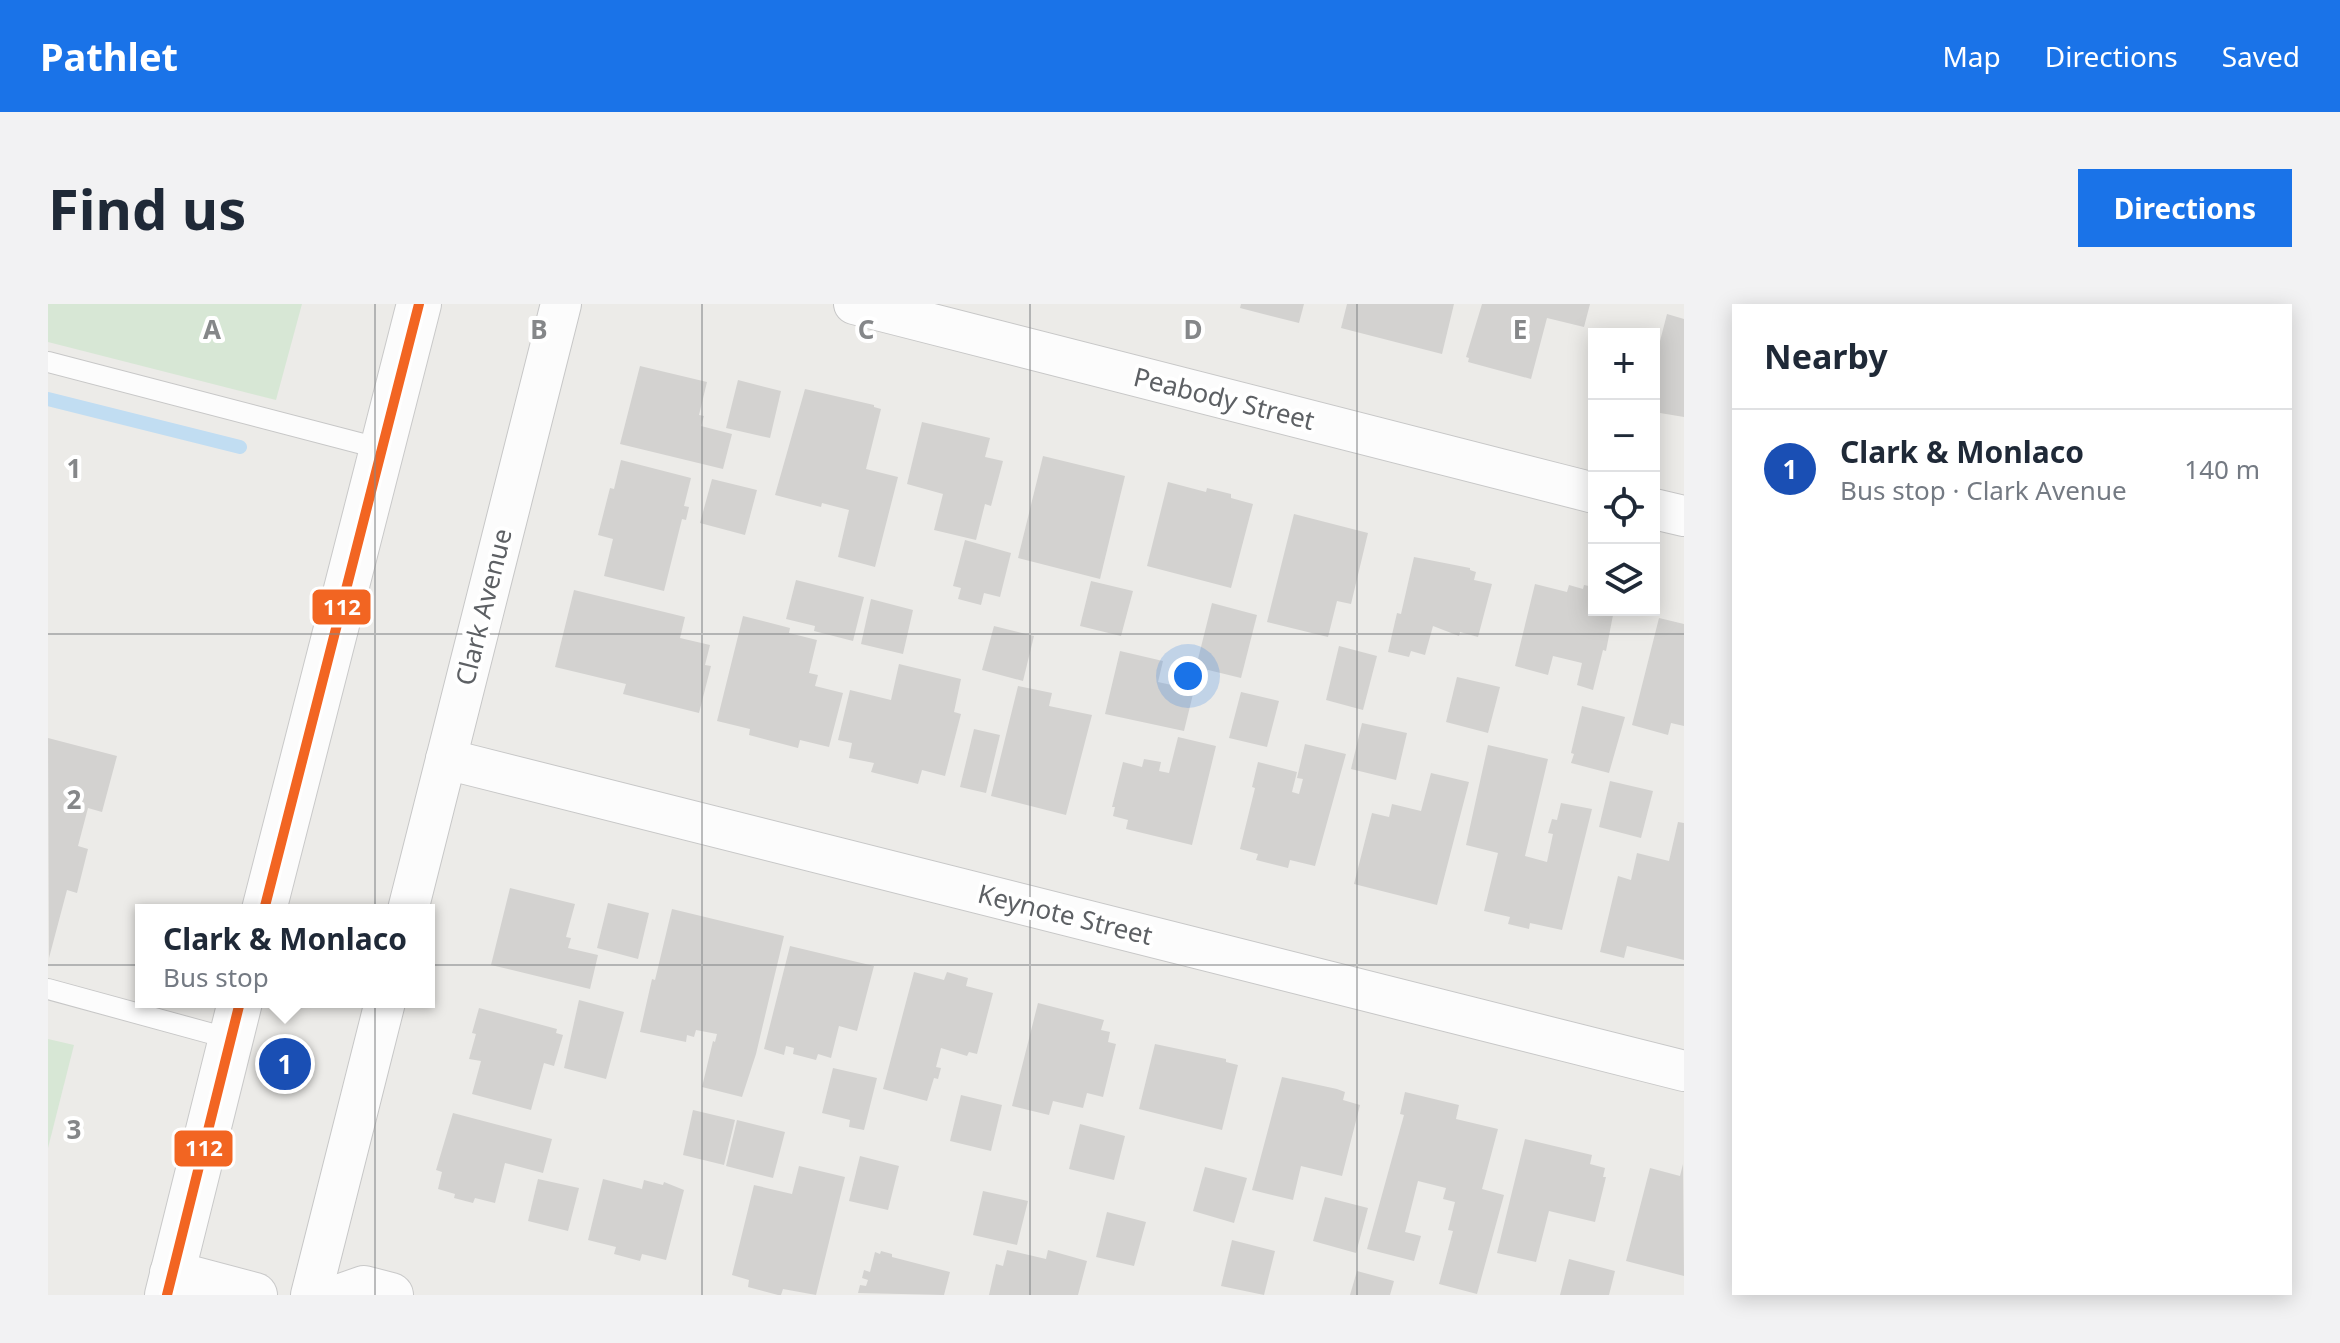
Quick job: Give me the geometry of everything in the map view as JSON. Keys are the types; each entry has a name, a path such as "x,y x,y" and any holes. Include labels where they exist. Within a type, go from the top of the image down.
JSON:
{"main road":[{"path":"266,904 419,304"},
{"path":"235,1020 170,1284 255,1295"},
{"path":"344,1295 364,1288 391,1295"}],"street":[{"name":"Clark Avenue","path":"410,904 561,304"},
{"name":"Peabody Street","path":"854,304 1588,491"},
{"path":"1660,510 1684,516"},
{"name":"Keynote Street","path":"446,759 1684,1071"},
{"path":"311,1295 383,1008"}],"lane":[{"path":"48,362 382,449"},
{"path":"48,989 135,1003"},
{"path":"163,1008 235,1020"}],"green space":[{"path":"48,304 302,304 276,400 48,342"},
{"path":"48,1039 74,1045 48,1148"}],"building":[{"path":"1241,304 1304,304 1299,323 1240,308"},
{"path":"1347,304 1454,304 1442,354 1341,328"},
{"path":"1482,304 1590,304 1584,327 1547,318 1531,379 1468,362 1469,358 1466,357"},
{"path":"1667,314 1684,319 1684,417 1660,413 1660,341"},
{"path":"640,366 707,382 699,415 704,416 701,426 732,434 723,469 620,444"},
{"path":"738,380 781,391 770,438 726,428"},
{"path":"805,389 881,409 866,469 898,477 875,567 838,557 849,510 822,503 821,507 775,495"},
{"path":"922,422 990,438 985,457 1003,461 991,506 985,504 976,540 934,530 943,494 907,484"},
{"path":"1043,456 1125,476 1100,579 1018,558"},
{"path":"621,460 691,478 684,506 689,507 686,520 682,519 664,591 604,576 613,539 598,535"},
{"path":"712,479 757,490 745,535 700,523"},
{"path":"1168,482 1206,492 1207,488 1231,494 1231,498 1253,504 1231,588 1147,566"},
{"path":"1294,514 1368,533 1351,604 1337,601 1328,637 1267,622"},
{"path":"965,540 1011,553 1000,597 984,593 981,605 958,599 961,588 953,586"},
{"path":"1414,557 1470,568 1476,572 1474,580 1492,584 1478,637 1460,632 1459,636 1433,626 1425,655 1411,651 1409,657 1388,652 1397,613 1401,614"},
{"path":"796,580 864,597 853,641 814,631 815,626 786,619"},
{"path":"1091,581 1133,591 1121,636 1080,626"},
{"path":"1535,584 1567,592 1569,585 1583,589 1584,585 1588,586 1588,616 1613,616 1606,651 1603,650 1593,690 1577,685 1582,663 1553,656 1548,675 1515,666"},
{"path":"574,590 685,617 680,638 710,645 705,665 711,666 699,713 623,694 626,684 555,667"},
{"path":"871,599 913,610 903,654 861,644"},
{"path":"1212,603 1257,615 1241,678 1196,667"},
{"path":"743,616 790,628 789,633 817,640 809,673 818,675 815,686 843,693 829,747 800,740 798,748 749,735 750,729 717,721"},
{"path":"1659,618 1684,624 1684,726 1671,723 1668,735 1632,725"},
{"path":"994,626 1034,636 1023,681 982,670"},
{"path":"1339,646 1377,656 1363,710 1326,700"},
{"path":"1120,651 1163,661 1158,682 1194,690 1184,731 1105,714"},
{"path":"899,664 961,679 954,712 961,714 945,776 922,770 918,784 871,772 874,763 849,758 852,743 838,740 850,690 891,700"},
{"path":"1457,677 1500,687 1488,733 1446,722"},
{"path":"1018,686 1052,693 1049,706 1092,715 1066,815 991,796"},
{"path":"1241,692 1279,701 1267,747 1229,738"},
{"path":"1582,706 1625,717 1609,773 1571,763"},
{"path":"1362,723 1407,733 1396,780 1351,769"},
{"path":"974,729 1000,735 986,793 960,787"},
{"path":"1178,737 1216,746 1192,845 1126,829 1128,820 1113,816 1115,807 1112,807 1123,762 1142,767 1144,759 1161,762 1159,771 1169,773"},
{"path":"48,738 117,756 102,812 88,808 78,846 88,849 77,893 67,890 49,958"},
{"path":"1305,744 1346,754 1315,866 1290,860 1288,868 1256,860 1258,854 1240,849 1258,762 1297,772 1292,792 1299,794 1303,779 1297,778"},
{"path":"1488,745 1548,759 1525,856 1547,862 1553,834 1548,833 1552,819 1557,820 1561,803 1592,809 1562,930 1530,923 1529,929 1508,924 1510,917 1484,911 1498,853 1466,845"},
{"path":"1431,773 1469,782 1437,905 1354,884 1372,813 1389,817 1392,804 1421,811"},
{"path":"1610,781 1653,791 1641,838 1599,827"},
{"path":"1678,822 1684,823 1684,960 1627,946 1624,958 1600,952 1618,876 1631,880 1637,853 1669,861"},
{"path":"510,888 575,904 566,937 571,938 568,948 598,955 590,989 491,965"},
{"path":"608,903 649,913 638,959 597,948"},
{"path":"672,909 784,936 756,1054 742,1097 702,1087 717,1034 696,1030 694,1037 687,1035 686,1042 640,1032"},
{"path":"790,946 874,966 857,1031 839,1026 831,1058 818,1054 816,1060 793,1054 794,1048 786,1046 784,1055 764,1049"},
{"path":"914,972 944,980 947,972 968,978 966,986 993,993 977,1054 969,1052 967,1056 941,1048 936,1067 941,1068 938,1079 934,1078 927,1101 883,1089"},
{"path":"579,1000 624,1012 606,1079 564,1068"},
{"path":"1038,1003 1104,1020 1101,1030 1110,1032 1108,1042 1116,1044 1103,1097 1087,1093 1083,1108 1053,1101 1049,1115 1012,1106"},
{"path":"479,1008 557,1029 556,1033 563,1035 554,1066 544,1063 531,1110 472,1094 481,1061 469,1059"},
{"path":"1155,1044 1226,1059 1226,1062 1238,1065 1222,1130 1139,1109"},
{"path":"833,1068 877,1078 864,1130 849,1127 850,1120 822,1113"},
{"path":"1282,1077 1337,1089 1345,1092 1343,1100 1360,1105 1342,1176 1301,1166 1293,1200 1252,1190"},
{"path":"1405,1092 1459,1105 1456,1119 1498,1129 1482,1189 1504,1195 1477,1294 1439,1284 1453,1231 1448,1230 1455,1202 1443,1199 1446,1188 1418,1181 1405,1232 1421,1236 1414,1261 1367,1249 1404,1115 1400,1114"},
{"path":"961,1095 1002,1105 991,1151 950,1141"},
{"path":"693,1110 735,1120 724,1165 683,1155"},
{"path":"453,1113 552,1139 543,1173 505,1163 495,1203 475,1198 473,1203 454,1198 455,1194 438,1189 442,1172 436,1170"},
{"path":"737,1120 785,1132 773,1178 726,1166"},
{"path":"1080,1124 1125,1136 1114,1180 1069,1169"},
{"path":"1525,1139 1592,1155 1590,1164 1605,1168 1603,1177 1606,1177 1595,1222 1549,1211 1536,1262 1497,1253"},
{"path":"860,1156 899,1166 888,1210 849,1201"},
{"path":"1683,1164 1684,1276 1626,1261 1650,1168 1680,1176"},
{"path":"799,1166 845,1177 816,1295 783,1289 778,1295 748,1287 749,1280 732,1275 754,1185 792,1194"},
{"path":"1205,1167 1247,1178 1234,1223 1193,1211"},
{"path":"538,1179 579,1188 568,1231 528,1221"},
{"path":"603,1179 642,1189 644,1180 663,1185 664,1182 684,1190 666,1260 642,1254 640,1261 614,1254 616,1247 588,1240"},
{"path":"983,1191 1028,1201 1017,1245 973,1235"},
{"path":"1325,1197 1368,1208 1356,1253 1313,1241"},
{"path":"1107,1212 1146,1222 1134,1266 1096,1257"},
{"path":"1232,1240 1275,1251 1264,1295 1221,1286"},
{"path":"1007,1250 1046,1259 1048,1250 1087,1261 1078,1295 989,1295 996,1264 1003,1266"},
{"path":"881,1251 892,1254 892,1257 950,1272 944,1295 858,1293 860,1285 866,1286 868,1280 862,1278 864,1270 870,1272 875,1252 880,1254"},
{"path":"1569,1259 1615,1271 1609,1295 1560,1295"},
{"path":"1357,1271 1394,1281 1390,1295 1350,1295"}],"waterway":[{"path":"48,399 240,447"}],"transit line":[{"name":"112","path":"266,904 419,304"},
{"name":"112","path":"167,1295 239,1008"}],"place":[{"name":"Clark & Monlaco","path":"285,1064"}]}
